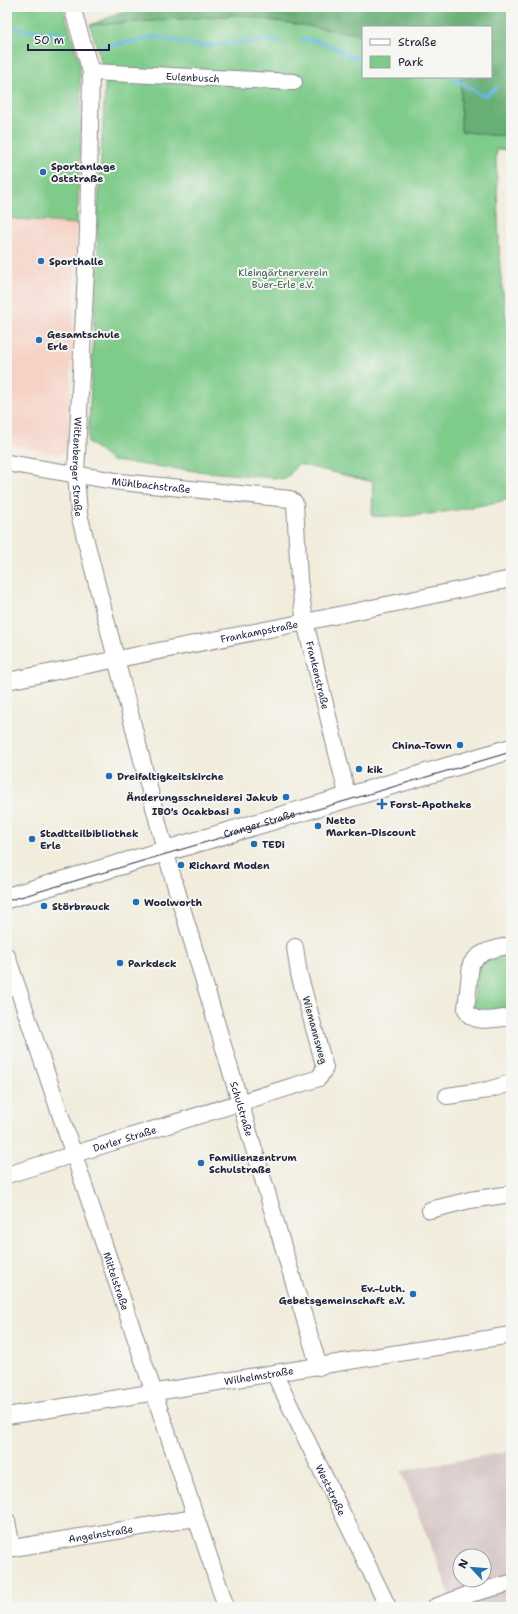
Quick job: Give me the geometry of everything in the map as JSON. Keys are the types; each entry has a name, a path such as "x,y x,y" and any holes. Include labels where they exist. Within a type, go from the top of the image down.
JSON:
{"main road":[{"name":"Cranger Straße","path":"7,898 511,749"}],"street":[{"name":"Wittenberger Straße","path":"72,7 91,72 88,230 76,474 79,514 166,852"},
{"name":"Eulenbusch","path":"91,72 294,82"},
{"name":"Mühlbachstraße","path":"7,463 121,482 290,499 295,503"},
{"name":"Frankenstraße","path":"295,503 299,580 305,622 348,798"},
{"name":"Frankampstraße","path":"7,681 511,580"},
{"name":"Schulstraße","path":"166,852 319,1366"},
{"path":"511,944 482,953 476,957 471,964 466,1009 472,1018 483,1020 511,1017"},
{"name":"Wiemannsweg","path":"241,1103 320,1078 325,1068 299,974 295,946"},
{"name":"Mittelstraße","path":"7,956 195,1518 226,1606"},
{"path":"447,1096 488,1090 511,1083"},
{"name":"Darler Straße","path":"7,1175 74,1153 241,1103"},
{"path":"430,1210 470,1200 511,1194"},
{"name":"Wilhelmstraße","path":"7,1416 511,1335"},
{"name":"Weststraße","path":"274,1373 388,1607"},
{"name":"Angelnstraße","path":"9,1548 195,1518"},
{"path":"7,1521 9,1548"},
{"path":"435,1607 470,1594 511,1583"}],"shaded area":[{"name":"Gesamtschule Erle","path":"7,218 77,224 68,447 65,452 59,454 7,444"},
{"path":"511,1451 511,1607 455,1607 401,1471"}],"green space":[{"name":"Sportanlage Oststraße","path":"7,7 63,7 80,65 81,127 77,224 7,218"},
{"path":"135,7 511,7 511,136 461,131 461,78 492,78 492,26 362,26 362,35 239,15 90,25"},
{"name":"Kleingärtnerverein Buer-Erle e.V.","path":"239,15 362,35 362,78 461,78 461,131 511,136 511,150 497,149 496,158 500,269 511,358 511,499 459,510 425,515 390,517 372,516 373,482 298,464 286,479 196,471 112,461 88,442 98,244 97,227 105,84 107,81 90,25"},
{"path":"511,950 511,1013 473,1014 477,963"}],"waterway":[{"path":"7,28 64,34"},
{"path":"99,48 155,37 201,46 279,40"},
{"path":"301,39 312,40 330,45 350,56 362,58"},
{"path":"453,78 482,95 487,95 496,88"}],"tram line":[{"path":"7,901 511,752"}],"place":[{"name":"Sportanlage Oststraße","path":"43,172"},
{"name":"Sporthalle","path":"41,261"},
{"name":"Gesamtschule Erle","path":"39,340"},
{"name":"China-Town","path":"460,745"},
{"name":"kik","path":"359,769"},
{"name":"Dreifaltigkeitskirche","path":"109,776"},
{"name":"Änderungsschneiderei Jakub","path":"286,797"},
{"name":"Forst-Apotheke","path":"382,804"},
{"name":"IBO's Ocakbasi","path":"237,811"},
{"name":"Netto Marken-Discount","path":"318,826"},
{"name":"Stadtteilbibliothek Erle","path":"32,839"},
{"name":"TEDi","path":"254,844"},
{"name":"Richard Moden","path":"181,865"},
{"name":"Woolworth","path":"136,902"},
{"name":"Störbrauck","path":"44,906"},
{"name":"Parkdeck","path":"120,963"},
{"name":"Familienzentrum Schulstraße","path":"201,1163"},
{"name":"Ev.-Luth. Gebetsgemeinschaft e.V.","path":"413,1294"}]}
